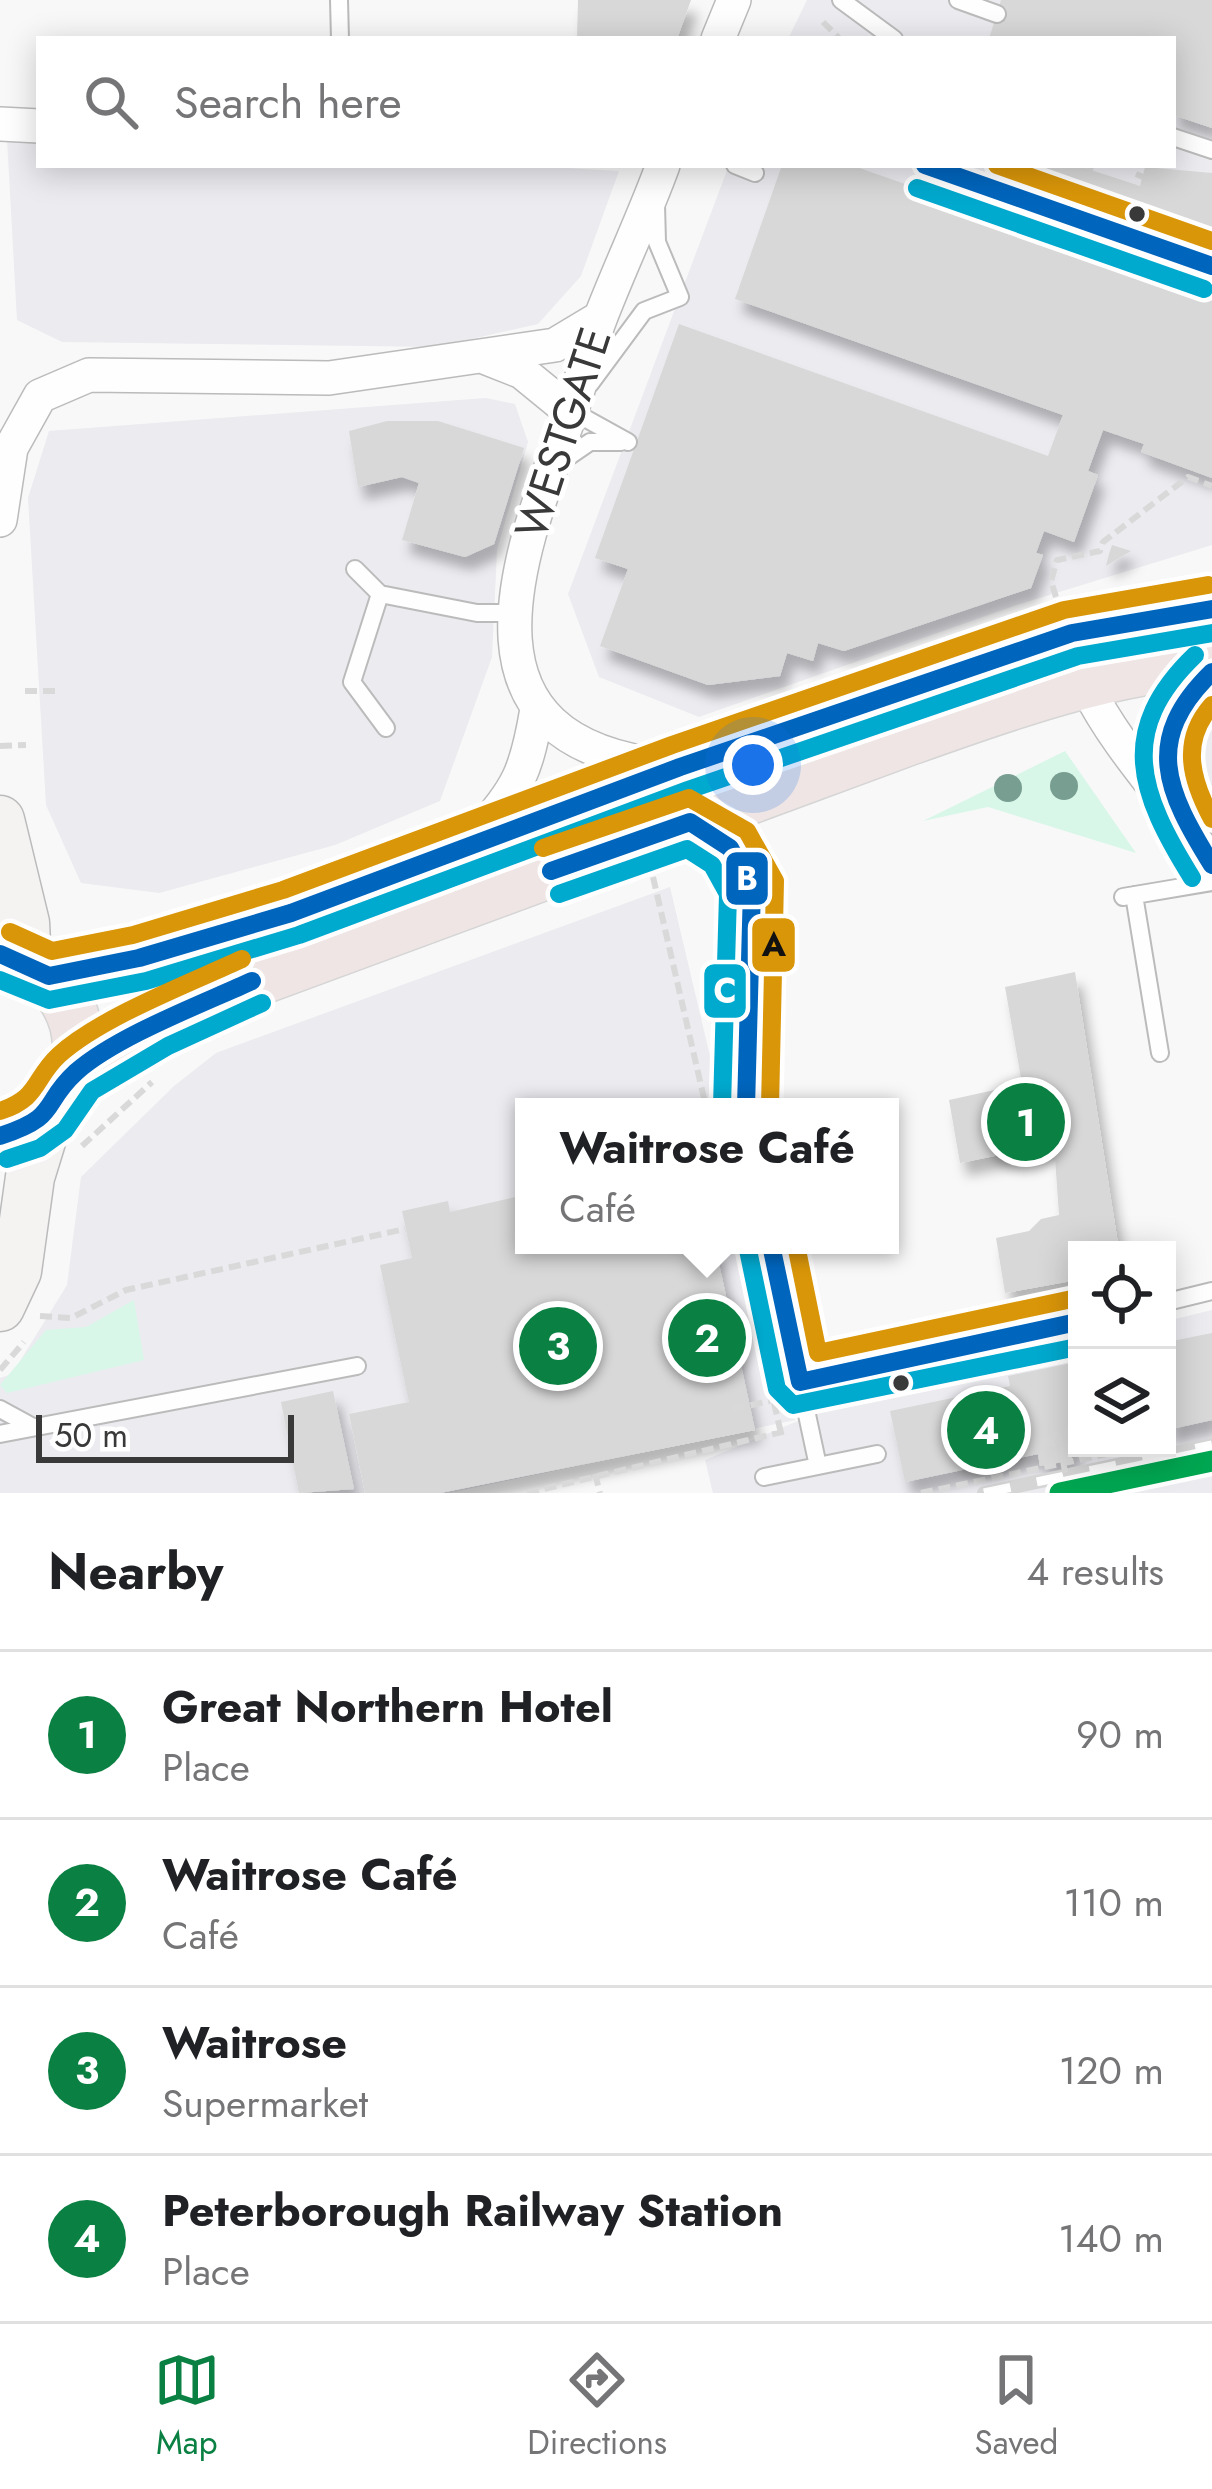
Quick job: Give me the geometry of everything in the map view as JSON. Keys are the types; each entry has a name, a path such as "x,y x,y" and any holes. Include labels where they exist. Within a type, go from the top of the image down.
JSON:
{"main road":[{"path":"25,964 139,958 291,913 680,767 1072,633 1212,609"},
{"path":"0,1136 66,1114 214,996 985,713 1165,664 1212,662"},
{"path":"25,964 76,1021 66,1114"}],"street":[{"path":"719,36 734,0"},
{"path":"0,124 36,126"},
{"name":"WESTGATE","path":"537,709 516,653 513,614 518,570 544,476 572,412 600,318 663,171"},
{"path":"0,520 11,448 40,396 89,375 329,378 555,344 600,318"},
{"path":"482,357 522,372 572,412"},
{"path":"1142,618 1114,638 1087,687 1108,730 1195,815"},
{"path":"1212,672 1176,708 1169,725 1166,766 1195,815 1212,865"},
{"path":"462,849 510,800 525,772 537,709 614,760 680,767"},
{"path":"0,820 25,923 25,964"},
{"path":"20,1252 30,1177 66,1114"},
{"path":"0,1188 20,1252 29,1308"}],"lane":[{"path":"339,0 340,36"},
{"path":"958,0 997,14"},
{"path":"852,2 891,36"},
{"path":"1176,137 1212,150"},
{"path":"934,168 1212,266"},
{"path":"544,476 590,442 628,442 572,412 644,311 680,297 658,242 663,171"},
{"path":"355,569 380,594 477,613 513,614"},
{"path":"380,594 352,682 386,728"},
{"path":"690,822 730,848 752,888 746,1098"},
{"path":"1160,1053 1129,896 1212,882"},
{"path":"774,1254 818,1466"},
{"path":"1176,1300 1212,1291"},
{"path":"800,1382 1068,1324"},
{"path":"0,1434 357,1366"},
{"path":"0,1409 33,1427"},
{"path":"764,1477 877,1454"}],"path":[{"path":"823,22 837,36"},
{"path":"1056,599 1051,581 1057,560 1100,551 1103,542 1190,474 1212,486"},
{"path":"26,691 58,691"},
{"path":"0,746 26,745"},
{"path":"631,882 670,868"},
{"path":"653,874 704,1098"},
{"path":"66,1114 168,1068"},
{"path":"0,1370 10,1364 29,1308 71,1318 127,1290 405,1228"},
{"path":"527,1493 781,1433 739,1254"},
{"path":"733,1409 772,1400"},
{"path":"1068,1432 1057,1434 1069,1493"},
{"path":"1057,1467 1051,1441 1044,1442 1053,1441 1055,1453 1060,1449"},
{"path":"921,1493 1099,1457"},
{"path":"595,1474 600,1493"}],"shaded area":[{"path":"807,0 1212,0 1212,545 1017,605 699,717 599,677 568,594 728,168 1176,168 1176,36 789,36"},
{"path":"7,138 36,140 36,168 619,171 581,276 538,324 436,347 62,342 17,320"},
{"path":"486,398 515,404 528,442 497,550 492,657 440,801 335,845 159,893 81,883 46,805 28,498 49,431"},
{"path":"1212,730 1212,791 1195,745"},
{"path":"670,887 720,1098 515,1098 515,1254 756,1254 795,1420 450,1493 0,1493 0,1378 12,1374 67,1285 81,1177 174,1086 216,1053"},
{"path":"1212,1310 1212,1493 713,1493 705,1460 841,1403 1068,1346 1068,1457 1176,1457 1176,1319"}],"green space":[{"path":"1065,751 1136,853 988,807 923,821"},
{"path":"134,1300 144,1360 7,1393 0,1385 46,1330 86,1327"}],"building":[{"path":"578,0 691,0 678,36 577,36"},
{"path":"1001,0 1212,0 1212,128 1176,116 1176,36 990,36"},
{"path":"781,168 860,168 1212,292 1212,478 1141,452 1144,444 1103,430 1088,471 1098,475 1074,542 1044,531 1036,553 1043,555 1031,588 844,651 818,643 813,661 787,653 780,676 708,685 600,646 628,569 595,558 679,324 1048,456 1063,415 735,299"},
{"path":"1011,168 1085,168 1140,186 1145,168 1212,173 1212,241"},
{"path":"387,421 438,421 524,448 494,544 465,557 402,540 419,483 402,477 358,487 349,431"},
{"path":"1112,545 1131,551 1106,566 1109,554"},
{"path":"1075,972 1118,1241 1068,1241 1068,1282 1005,1293 996,1238 1029,1231 1041,1219 1059,1215 1054,1144 960,1163 949,1100 1022,1084 1005,987"},
{"path":"515,1197 515,1254 717,1254 755,1430 440,1493 365,1493 349,1414 409,1402 380,1265 412,1258 402,1211 448,1201 450,1212"},
{"path":"1212,1333 1212,1420 1176,1428 1176,1349 1176,1340"},
{"path":"1068,1364 1068,1457 1072,1460 1040,1466 1038,1454 905,1482 890,1411 1010,1386 1008,1376"},
{"path":"333,1391 354,1489 299,1493 281,1402"}],"railway":[{"path":"984,1493 1212,1445"}],"transit line":[{"name":"B","path":"934,168 1212,266"},
{"name":"A","path":"1005,168 1212,241"},
{"name":"C","path":"917,188 1204,289"},
{"name":"A","path":"10,932 52,951 133,935 283,890 672,745 1064,610 1208,585"},
{"name":"B","path":"0,954 49,976 139,958 291,913 680,767 1072,633 1212,609"},
{"name":"C","path":"0,980 49,1000 146,981 299,935 688,790 1078,656 1212,633"},
{"name":"C","path":"1192,878 1159,818 1144,763 1145,737 1154,710 1195,655"},
{"name":"B","path":"1212,672 1176,720 1168,766 1183,813 1212,865"},
{"name":"A","path":"1212,705 1192,747 1194,775 1212,819"},
{"name":"A","path":"543,848 689,798 747,831 775,881 770,1098"},
{"name":"B","path":"551,871 690,822 730,848 752,888 746,1098"},
{"name":"C","path":"559,894 687,849 712,865 728,894 722,1098"},
{"name":"A","path":"0,1111 22,1100 59,1055 98,1027 242,959"},
{"name":"B","path":"0,1136 41,1116 76,1072 114,1046 252,981"},
{"name":"C","path":"7,1159 40,1148 65,1130 92,1091 168,1046 262,1003"},
{"name":"C","path":"749,1254 777,1389 793,1405 1068,1349"},
{"name":"B","path":"773,1254 800,1382 1068,1324"},
{"name":"A","path":"798,1254 818,1353 1068,1300"},
{"path":"1060,1493 1212,1461"}],"place":[{"name":"Great Northern Hotel","path":"1026,1122"},
{"name":"Waitrose Café","path":"707,1338"},
{"name":"Waitrose","path":"558,1346"},
{"name":"Peterborough Railway Station","path":"986,1430"}]}
